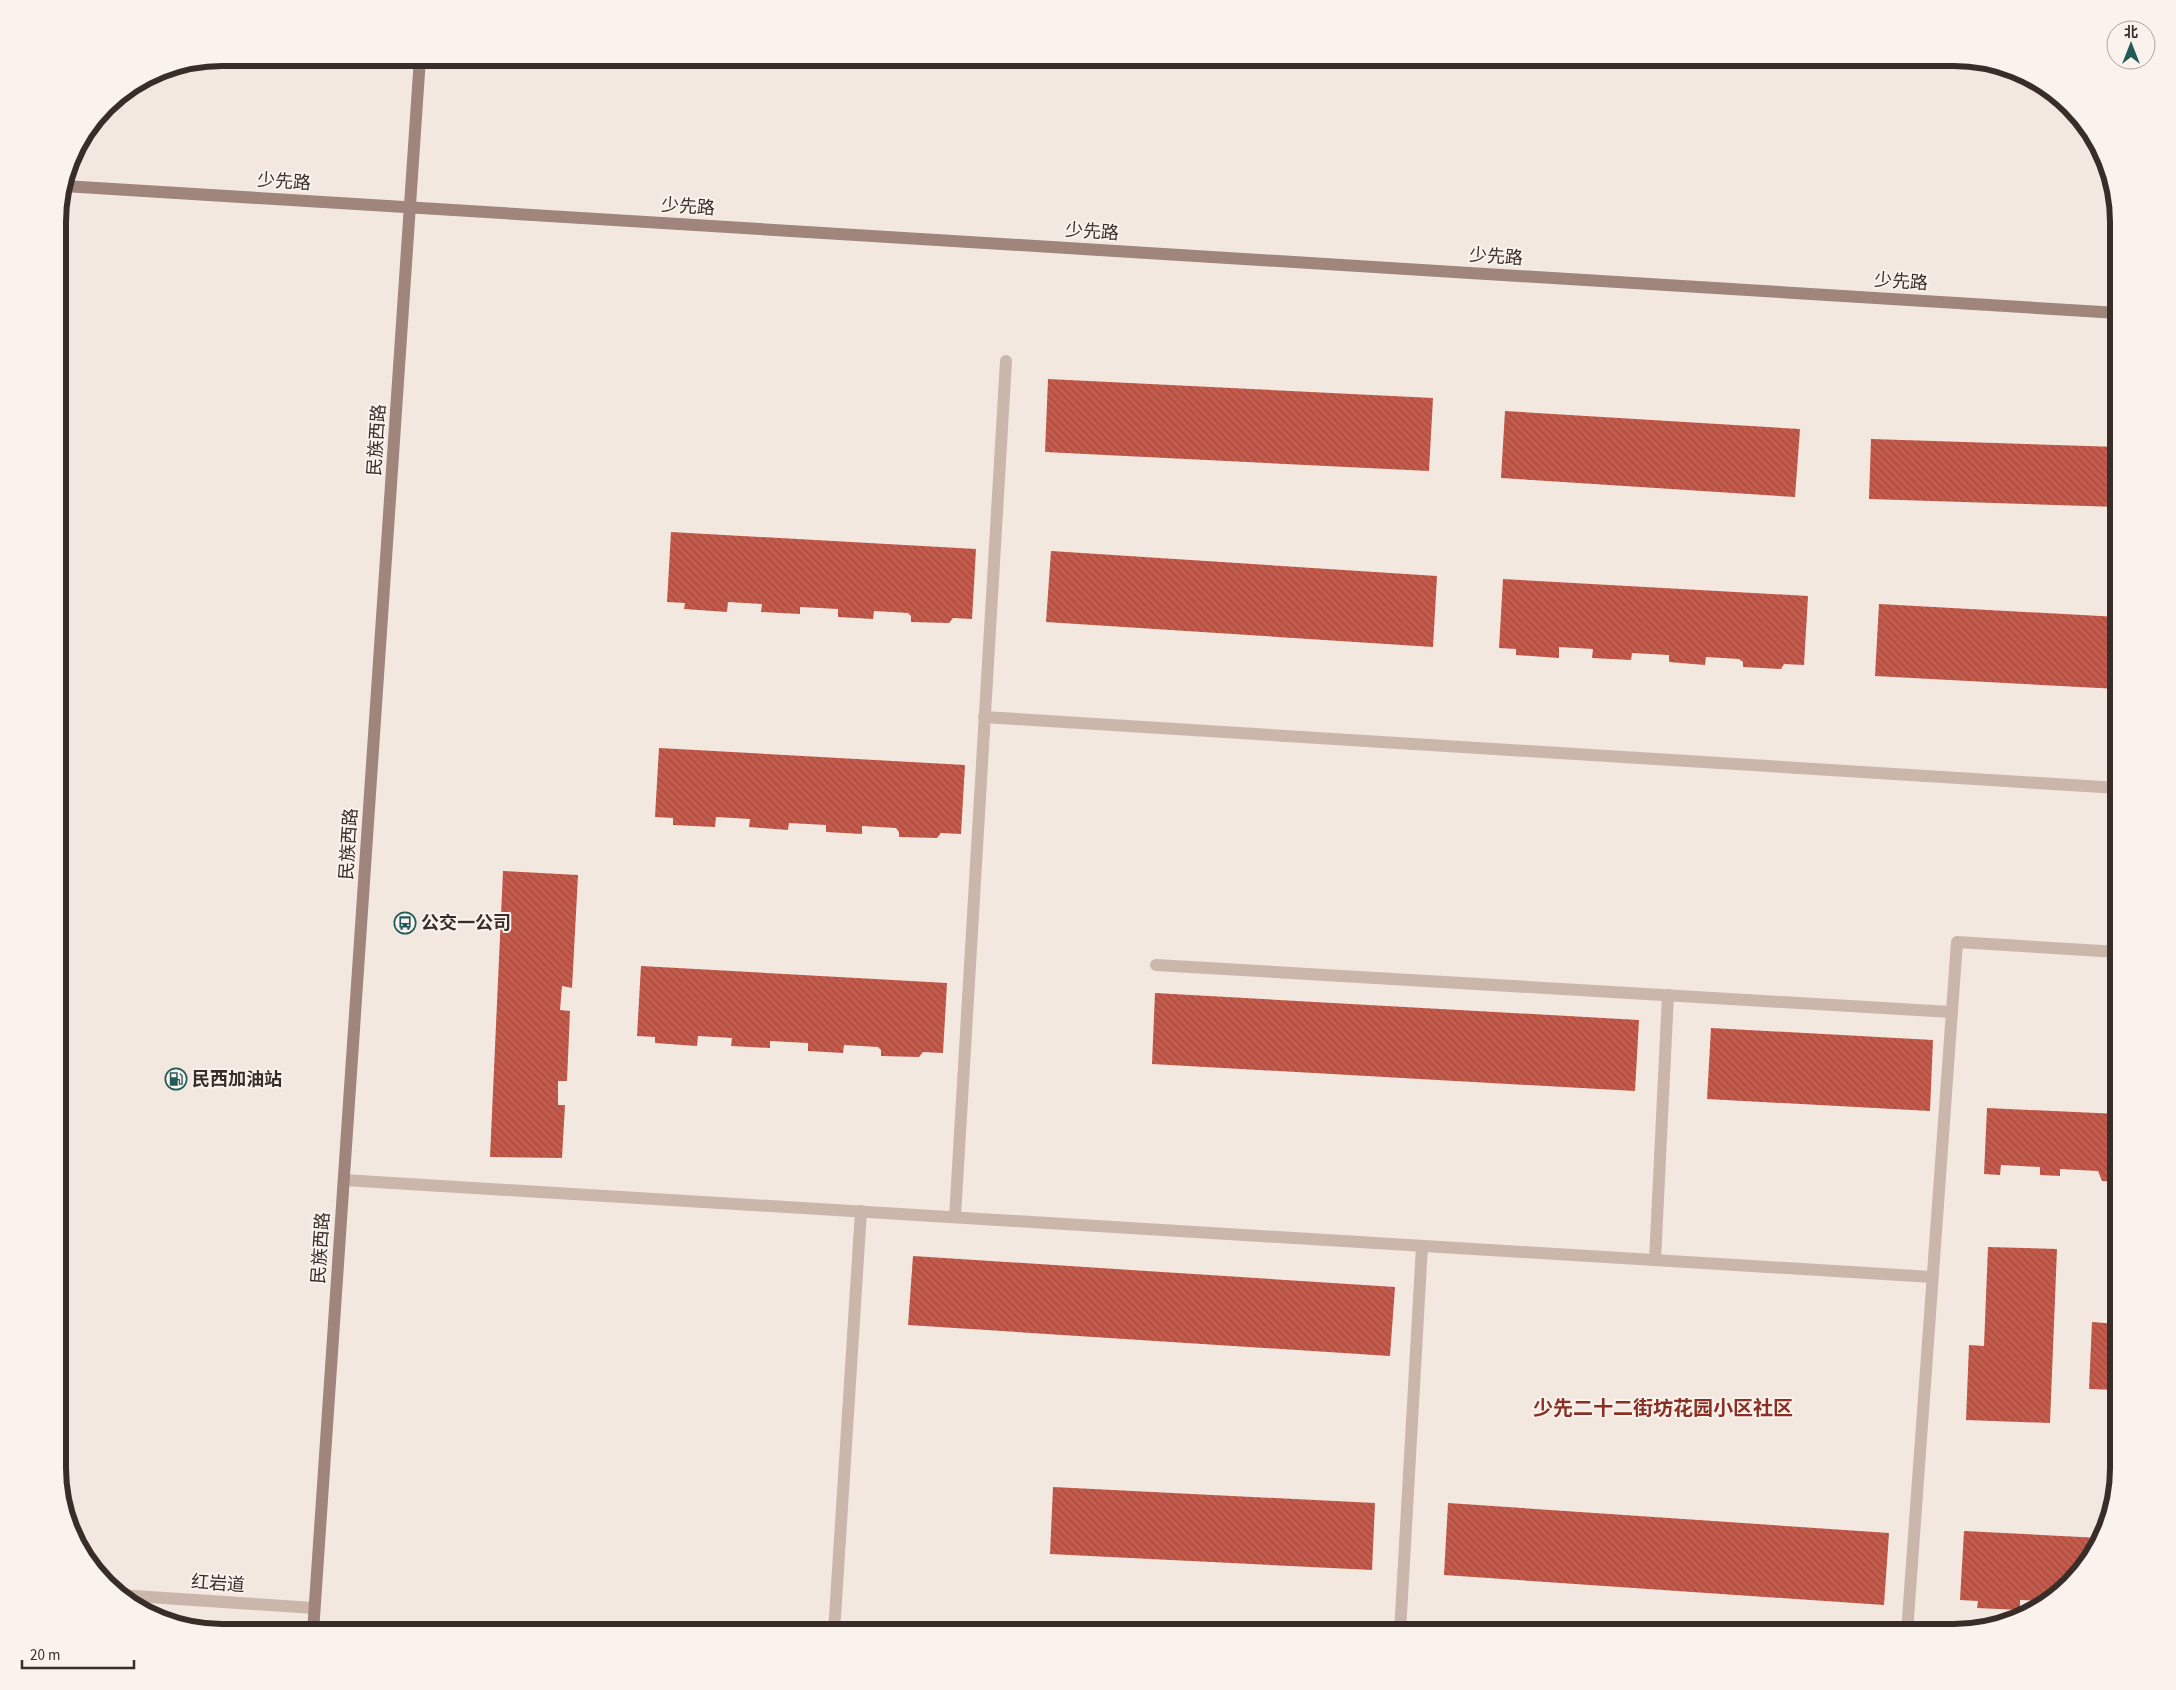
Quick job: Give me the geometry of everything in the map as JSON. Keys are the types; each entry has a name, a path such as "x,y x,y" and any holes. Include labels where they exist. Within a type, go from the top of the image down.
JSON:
{"main road":[{"name":"民族西路","path":"313,1624 420,66"},
{"name":"少先路","path":"71,186 2110,313"}],"street":[{"path":"955,1217 1006,361"},
{"path":"984,717 2110,787"},
{"path":"1908,1624 1957,942 2110,952"},
{"path":"1156,965 1951,1012"},
{"path":"1655,1260 1668,995"},
{"path":"344,1180 1932,1277"},
{"path":"835,1624 861,1211"},
{"path":"1400,1624 1422,1246"},
{"name":"红岩道","path":"132,1596 314,1608"}],"building":[{"path":"1048,379 1433,398 1429,471 1045,452"},
{"path":"1505,411 1800,429 1795,497 1501,478"},
{"path":"1871,439 2110,447 2110,507 1869,499"},
{"path":"671,532 976,549 972,619 953,618 949,623 911,622 911,616 908,613 874,611 873,619 838,617 838,609 800,607 800,614 761,612 762,604 728,602 727,612 684,609 685,603 667,602"},
{"path":"1051,551 1437,576 1433,647 1046,622"},
{"path":"1503,579 1808,596 1804,665 1784,664 1781,669 1743,667 1743,662 1739,659 1706,657 1705,665 1669,662 1669,655 1632,653 1631,660 1592,658 1593,649 1559,647 1559,658 1516,655 1516,649 1499,648"},
{"path":"1879,604 2110,617 2110,689 1875,676"},
{"path":"659,748 965,765 961,834 941,833 937,838 899,837 899,832 896,828 862,826 862,834 826,832 826,825 789,823 788,830 749,827 750,819 716,817 715,827 673,825 673,818 655,817"},
{"path":"503,871 578,875 572,988 562,986 560,1010 570,1011 567,1081 558,1081 558,1105 565,1105 562,1158 490,1157"},
{"path":"641,966 947,983 943,1053 923,1052 919,1057 881,1056 881,1050 878,1047 844,1045 843,1053 808,1051 808,1043 770,1041 770,1048 731,1046 732,1038 698,1036 697,1046 655,1043 655,1037 637,1036"},
{"path":"1155,993 1639,1020 1635,1091 1152,1064"},
{"path":"1711,1028 1933,1040 1930,1111 1707,1099"},
{"path":"1987,1108 2110,1114 2110,1182 2102,1181 2098,1171 2060,1169 2060,1176 2040,1175 2040,1167 2001,1165 2000,1175 1984,1174"},
{"path":"1988,1247 2057,1249 2050,1423 1966,1420 1969,1345 1984,1346"},
{"path":"913,1256 1395,1287 1390,1356 908,1325"},
{"path":"2092,1322 2110,1323 2110,1390 2089,1389"},
{"path":"1053,1487 1375,1503 1372,1570 1050,1554"},
{"path":"1448,1503 1889,1533 1884,1605 1444,1575"},
{"path":"1964,1531 2094,1538 2084,1555 2064,1578 2036,1601 2020,1600 2020,1609 1977,1608 1978,1601 1960,1600"}],"place":[{"name":"公交一公司","path":"405,923"},
{"name":"民西加油站","path":"176,1079"}],"district":[{"name":"少先二十二街坊花园小区社区","path":"1663,1409"}]}
